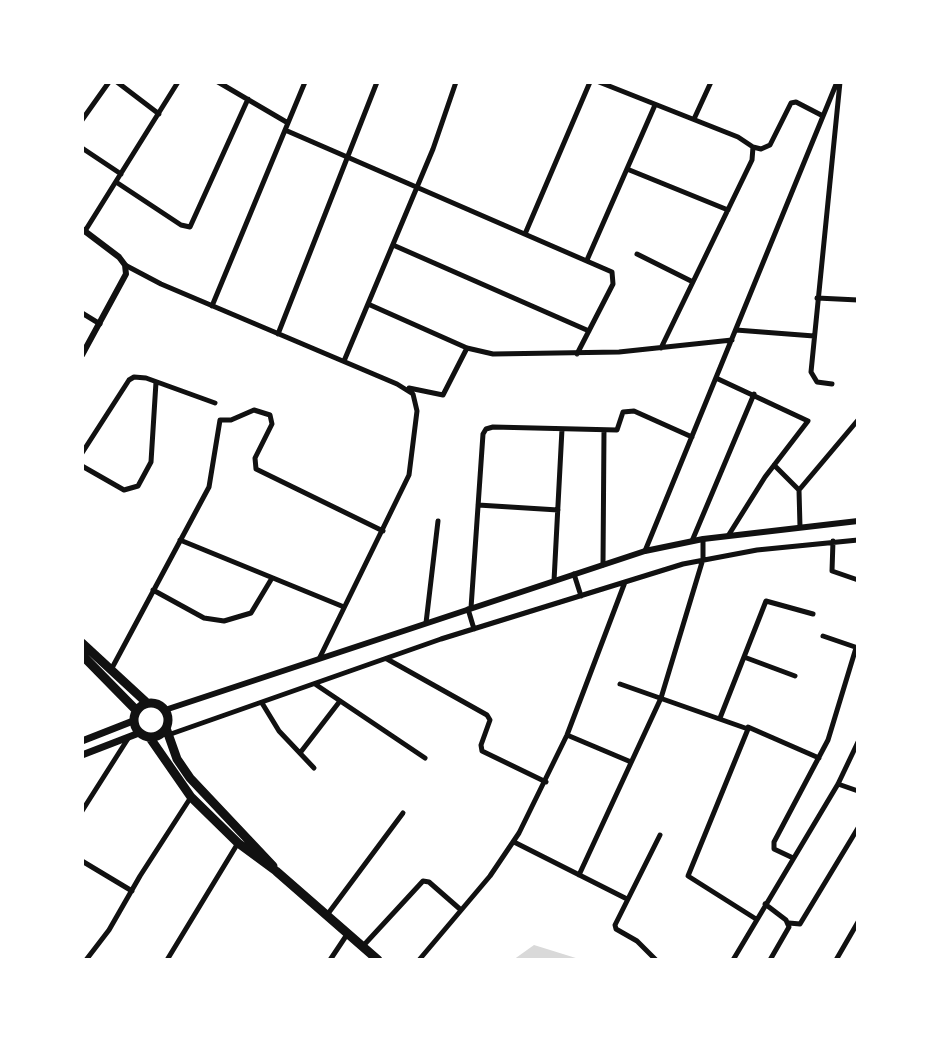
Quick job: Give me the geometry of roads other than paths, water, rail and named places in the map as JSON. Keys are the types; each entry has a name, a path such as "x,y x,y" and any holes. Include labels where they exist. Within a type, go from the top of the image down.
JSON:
{"highway":[{"path":"82,643 147,703"},
{"path":"82,655 136,710"},
{"path":"167,732 150,738 134,735 133,721 136,710 147,703 154,703 165,710 167,732 177,759 190,778 253,842 276,871"},
{"path":"150,738 191,797 238,843 276,871 375,959"}],"main road":[{"path":"82,741 133,721"},
{"path":"82,755 134,735"}],"street":[{"path":"82,120 109,82"},
{"path":"117,82 159,114"},
{"path":"178,82 84,230 125,265 212,306 407,388 443,395 467,348"},
{"path":"218,82 288,123"},
{"path":"212,306 305,82"},
{"path":"278,334 350,158 377,82"},
{"path":"344,361 416,189 456,82"},
{"path":"524,234 590,82"},
{"path":"599,82 748,141 761,149 770,145 791,103 796,102 823,116"},
{"path":"694,119 711,82"},
{"path":"645,551 838,82"},
{"path":"832,384 817,382 812,377 838,82"},
{"path":"116,182 181,225 190,227 248,99"},
{"path":"587,261 655,105"},
{"path":"285,130 612,272 614,279 577,354"},
{"path":"661,348 752,160 753,146"},
{"path":"82,148 121,174"},
{"path":"627,169 728,209"},
{"path":"393,245 589,331"},
{"path":"638,254 693,282"},
{"path":"82,355 122,285 125,265"},
{"path":"817,299 858,300"},
{"path":"368,304 467,348 493,354 577,354 732,340"},
{"path":"82,313 100,324"},
{"path":"736,330 814,336"},
{"path":"82,453 129,380 140,376 215,403"},
{"path":"716,378 808,421 774,465 728,536"},
{"path":"82,466 124,490 138,486 151,462 156,382"},
{"path":"320,657 404,490 413,461 417,411 413,394 407,388"},
{"path":"692,541 754,394"},
{"path":"111,668 209,487 218,421 254,410 263,411 273,420 255,458 256,469 383,531"},
{"path":"473,626 470,611 483,434 486,429 620,429 623,412 634,411 692,437"},
{"path":"800,527 799,490 858,420"},
{"path":"554,581 562,429"},
{"path":"603,565 604,430"},
{"path":"774,465 799,490"},
{"path":"478,505 558,510"},
{"path":"426,623 438,521"},
{"path":"165,710 554,581 576,577 645,551 692,541 703,542 728,536 858,521"},
{"path":"180,540 344,607"},
{"path":"167,732 262,703 473,626 625,582 703,556 858,540"},
{"path":"833,541 832,570 858,580"},
{"path":"579,875 661,698 703,556 703,542"},
{"path":"576,577 581,593"},
{"path":"153,590 204,618 224,621 251,613 272,578"},
{"path":"419,960 514,842 567,735 625,582"},
{"path":"720,718 766,601 813,614"},
{"path":"791,858 775,849 774,842 819,758 837,714 857,648 823,636"},
{"path":"744,657 794,676"},
{"path":"387,659 487,715 490,720 481,745 482,751 546,782"},
{"path":"314,684 425,758"},
{"path":"620,684 746,727 819,758"},
{"path":"300,753 340,701"},
{"path":"262,703 279,731 314,768"},
{"path":"746,727 748,736 688,876 756,919"},
{"path":"82,811 134,735"},
{"path":"567,735 631,762"},
{"path":"733,960 791,858 838,784 858,742"},
{"path":"838,784 858,791"},
{"path":"86,960 109,930 191,797"},
{"path":"327,915 403,813"},
{"path":"765,904 789,923 800,924 858,828"},
{"path":"656,960 637,941 616,929 616,920 660,835"},
{"path":"514,842 627,900"},
{"path":"167,960 238,843"},
{"path":"82,861 132,891"},
{"path":"363,946 423,881 429,882 461,910"},
{"path":"836,960 858,922"},
{"path":"770,960 788,931 789,923"},
{"path":"330,960 348,933"}]}
